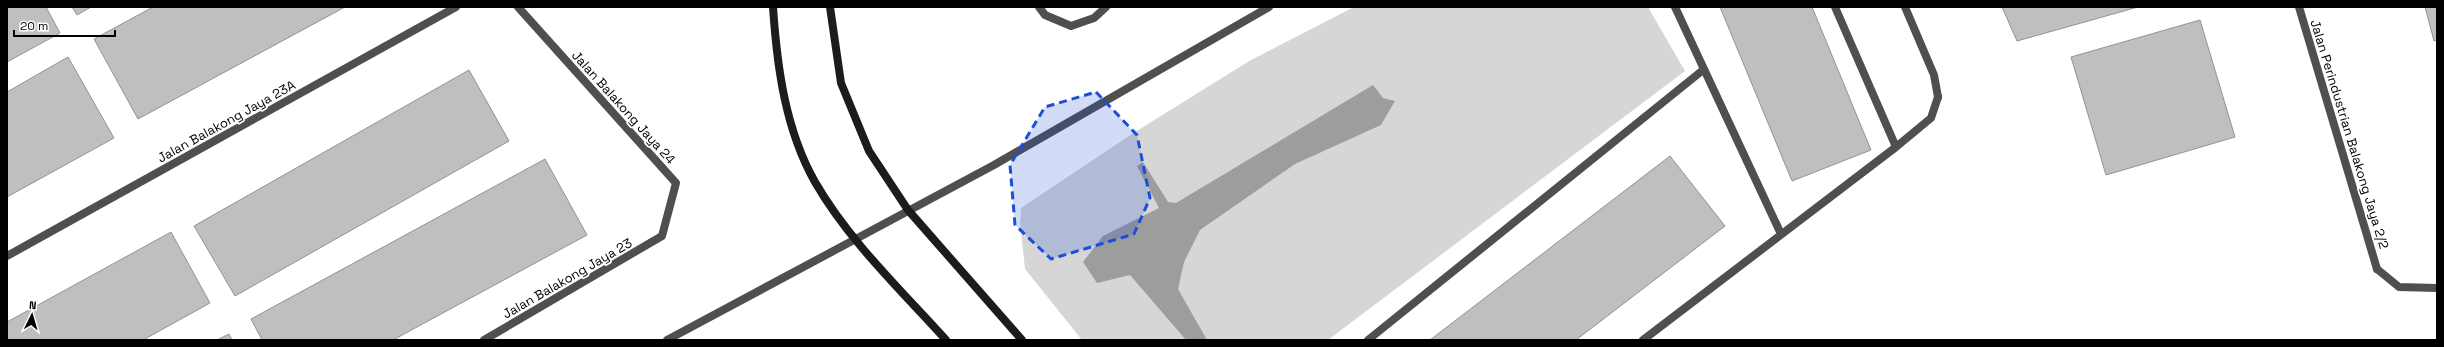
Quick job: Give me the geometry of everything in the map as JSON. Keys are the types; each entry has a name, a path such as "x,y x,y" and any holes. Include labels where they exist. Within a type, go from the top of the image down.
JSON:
{"street":[{"name":"Jalan Balakong Jaya 23A","path":"7,256 456,7"},
{"name":"Jalan Balakong Jaya 24","path":"518,7 676,183 662,236"},
{"path":"773,7 782,87 793,131 815,182 854,238 946,340"},
{"path":"830,7 841,84 869,151 908,210 1022,340"},
{"path":"1039,7 1045,15 1071,26 1094,18 1106,7"},
{"path":"667,340 854,238 994,165 1269,7"},
{"path":"1675,7 1703,70 1781,234"},
{"path":"1835,7 1896,147"},
{"path":"1643,340 1896,147 1931,118 1938,97 1934,75 1905,7"},
{"name":"Jalan Perindustrian Balakong Jaya 2/2","path":"2299,7 2377,269 2399,287 2437,288"},
{"path":"1368,340 1703,70"},
{"name":"Jalan Balakong Jaya 23","path":"484,340 662,236"}],"highlighted area":[{"path":"1096,92 1137,135 1150,198 1134,234 1051,259 1015,225 1010,165 1045,107"}],"shaded area":[{"path":"1354,7 1648,7 1685,71 1328,340 1082,340 1025,269 1020,223 1021,208 1135,132 1251,60"},
{"path":"1373,85 1383,98 1395,101 1381,125 1295,164 1200,230 1184,262 1178,289 1207,340 1186,340 1130,275 1097,283 1083,262 1103,236 1159,208 1137,166 1143,162 1168,202 1176,203"}],"building":[{"path":"7,7 46,7 60,33 7,62"},
{"path":"72,7 91,7 77,15"},
{"path":"153,7 345,7 138,119 94,39"},
{"path":"1720,7 1812,7 1871,150 1792,181"},
{"path":"2002,7 2138,7 2017,41"},
{"path":"2425,7 2437,7 2437,40 2434,41"},
{"path":"2200,20 2235,137 2106,175 2071,57"},
{"path":"68,57 114,138 7,197 7,92"},
{"path":"469,70 509,141 235,296 194,226"},
{"path":"1670,156 1725,226 1576,340 1430,340"},
{"path":"545,159 587,235 393,340 262,340 251,319"},
{"path":"171,232 210,303 143,340 7,340 7,322"},
{"path":"229,334 232,340 217,340"}]}
